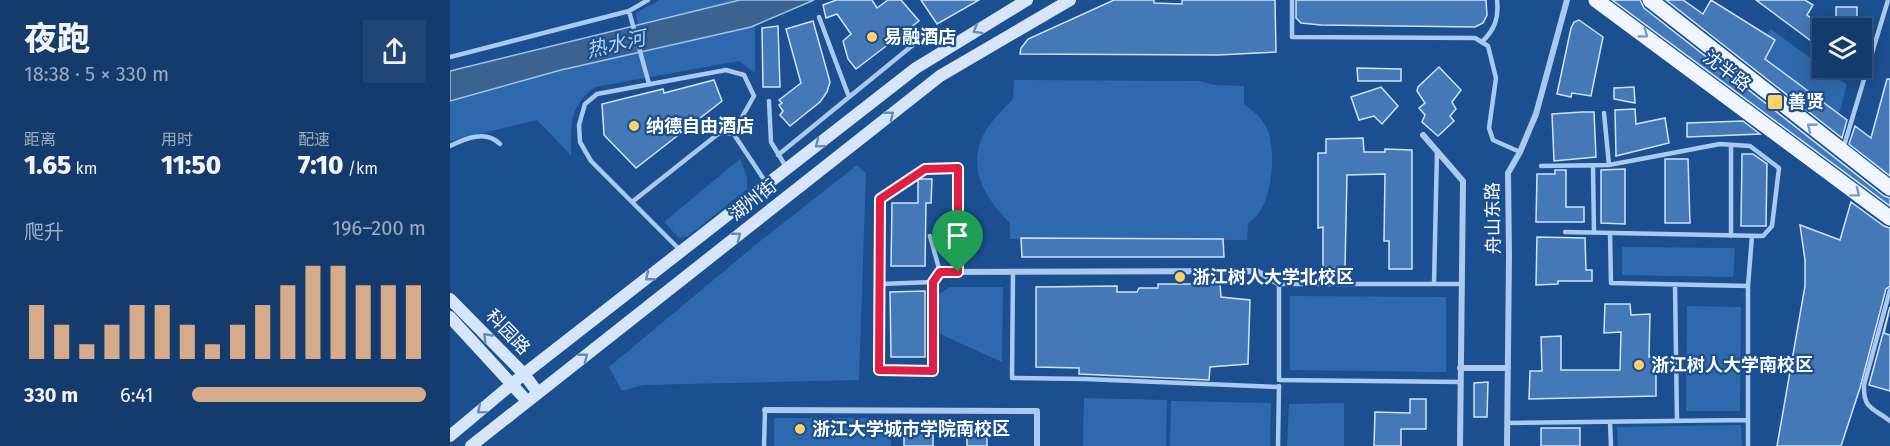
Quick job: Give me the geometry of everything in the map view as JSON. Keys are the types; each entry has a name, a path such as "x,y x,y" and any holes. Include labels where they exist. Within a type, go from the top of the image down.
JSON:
{"main road":[{"name":"湖州街","path":"450,436 524,374 916,68 1027,0"},
{"name":"湖州街","path":"471,446 940,76 1070,0"},
{"name":"沈半路","path":"1596,0 1890,218"},
{"name":"沈半路","path":"1650,0 1890,188"},
{"name":"科园路","path":"450,299 524,374 538,393"},
{"name":"科园路","path":"450,317 527,401"}],"street":[{"name":"舟山东路","path":"1507,446 1508,173 1520,152 1536,114 1567,0"},
{"path":"1423,135 1463,181 1460,446"},
{"path":"940,272 1257,271 1279,284"},
{"path":"1460,368 1508,368"},
{"path":"765,410 1037,411 1037,446"}],"lane":[{"path":"450,57 629,11 648,0"},
{"path":"1292,0 1292,37 1475,38 1482,42 1488,46 1496,78 1489,128 1493,140 1520,152"},
{"path":"1482,42 1491,32 1499,15 1497,0"},
{"path":"1842,152 1888,0"},
{"path":"629,11 649,84"},
{"path":"819,17 849,97"},
{"path":"778,155 924,36"},
{"path":"682,252 591,161 580,142 579,125 585,104 597,94 726,70 744,75 754,96 733,133"},
{"path":"769,101 771,142 787,169"},
{"path":"1604,113 1609,165"},
{"path":"733,133 767,184"},
{"path":"632,202 718,135 733,133"},
{"path":"450,146 480,136 489,136 500,144"},
{"path":"1541,166 1609,165 1720,144 1750,146 1779,168 1772,226 1763,236 1565,232"},
{"path":"1731,145 1731,236"},
{"path":"1434,284 1437,151"},
{"path":"1593,166 1594,233"},
{"path":"930,236 940,272 933,282 933,371 879,370 880,199 925,169 958,168 958,272"},
{"path":"1610,233 1611,283 1748,286"},
{"path":"1748,446 1748,286 1752,236"},
{"path":"1013,272 1012,378 1279,387"},
{"path":"880,284 933,282"},
{"path":"1278,446 1279,284 1461,284"},
{"path":"1675,285 1677,421"},
{"path":"1890,290 1864,385 1863,398 1870,408 1890,421"},
{"path":"1882,319 1890,322"},
{"path":"1279,380 1460,382"},
{"path":"764,446 765,410"},
{"path":"1507,423 1747,420"},
{"path":"1610,422 1611,446"}],"shaded area":[{"path":"659,0 740,0 638,26 636,13"},
{"path":"755,25 755,73 739,61 595,87 580,101 573,117 571,155 537,120 450,141 450,101 561,70"},
{"path":"1771,29 1812,59 1812,78 1838,78 1847,85 1838,116 1794,85 1755,50"},
{"path":"1014,80 1199,81 1214,85 1244,86 1244,104 1264,123 1272,150 1267,196 1259,213 1248,223 1247,240 1010,239 1010,223 994,205 982,185 977,164 984,134 1013,99"},
{"path":"740,159 747,177 747,189 688,236 679,238 664,222"},
{"path":"857,165 866,173 859,380 643,385 622,391 609,367 759,242"},
{"path":"1622,247 1735,248 1733,277 1622,275"},
{"path":"950,287 1003,287 1002,362 940,334 939,294"},
{"path":"1290,296 1446,297 1446,372 1290,370"},
{"path":"1687,306 1741,307 1740,411 1686,411"},
{"path":"1084,398 1167,400 1166,446 1083,446"},
{"path":"1171,401 1271,403 1270,446 1170,446"},
{"path":"1344,403 1344,446 1287,446 1289,404"},
{"path":"774,418 890,418 891,446 774,446"},
{"path":"1741,425 1742,446 1618,446 1617,427"}],"water":[{"name":"热水河","path":"740,0 814,0 751,27 561,70 450,101 450,71"}],"building":[{"name":"易融酒店","path":"836,0 872,0 877,8 888,0 901,0 919,21 856,69 848,59 843,41 851,34 837,14 826,18 823,5"},
{"path":"921,0 979,0 937,24"},
{"path":"1114,0 1154,0 1154,3 1182,4 1182,0 1275,0 1276,52 1218,55 1020,54 1021,48 1028,39"},
{"path":"1296,0 1486,0 1487,15 1483,23 1475,27 1321,25 1301,23 1296,18"},
{"path":"1612,0 1640,0 1644,8 1884,196 1890,198 1890,206"},
{"path":"1666,0 1683,0 1703,14 1711,0 1775,40 1765,59 1847,120 1842,138"},
{"path":"1756,0 1805,0 1813,5 1807,15 1812,19 1812,42"},
{"path":"1836,7 1857,7 1857,18 1836,18"},
{"path":"1579,20 1603,37 1591,96 1572,93 1571,97 1557,94 1571,28 1574,22"},
{"path":"813,21 830,82 820,102 790,126 780,115 783,111 779,100 801,83 786,29"},
{"path":"778,26 780,87 763,87 762,28"},
{"path":"1439,67 1461,90 1452,102 1456,109 1450,116 1454,121 1438,136 1422,122 1425,115 1419,108 1425,103 1417,91 1418,87"},
{"path":"1357,68 1401,69 1401,81 1358,81"},
{"path":"1887,79 1890,79 1890,176 1849,144 1855,126 1871,138"},
{"path":"714,80 722,101 636,168 604,135 602,104 663,89 664,93"},
{"path":"1381,87 1398,106 1382,124 1374,116 1359,120 1351,97"},
{"path":"1634,87 1635,103 1614,99 1614,88"},
{"path":"1635,109 1636,124 1665,118 1669,143 1616,156 1615,110"},
{"path":"1594,112 1596,157 1554,161 1552,114"},
{"path":"1743,121 1760,134 1687,137 1687,123"},
{"path":"1363,138 1364,152 1385,152 1385,149 1412,150 1412,269 1389,269 1389,241 1384,241 1385,174 1347,175 1345,268 1323,269 1323,227 1318,228 1318,153 1326,153 1326,139"},
{"path":"1742,154 1753,154 1767,164 1766,226 1741,226"},
{"path":"1665,159 1688,159 1690,223 1665,223"},
{"path":"1625,169 1625,224 1601,223 1601,170"},
{"path":"1555,170 1566,170 1566,207 1584,207 1584,222 1536,222 1537,174 1555,174"},
{"path":"918,179 932,179 931,203 926,203 925,266 891,266 892,203 918,203"},
{"path":"1851,202 1890,228 1890,286 1886,289 1860,388 1841,446 1777,446 1805,286 1805,260 1800,225 1840,240"},
{"path":"1537,237 1585,238 1586,270 1592,270 1592,281 1558,281 1558,284 1536,285"},
{"path":"1021,238 1223,239 1224,257 1022,257"},
{"path":"1158,284 1220,284 1221,297 1250,300 1248,364 1210,367 1209,380 1079,374 1079,368 1036,367 1036,287 1117,286 1117,292 1137,292 1139,288 1158,288"},
{"path":"925,291 925,357 891,357 890,292"},
{"path":"1605,304 1630,304 1631,315 1650,314 1649,357 1656,356 1656,396 1529,399 1530,371 1542,371 1541,337 1561,336 1561,370 1620,370 1621,332 1604,333"},
{"path":"1890,307 1884,333 1890,335 1890,391 1869,385"},
{"path":"1488,382 1487,417 1474,417 1474,383"},
{"path":"1410,399 1426,399 1426,429 1401,429 1401,446 1374,446 1375,412 1410,413"},
{"path":"1541,428 1580,428 1580,446 1541,446"},
{"path":"967,429 987,429 987,446 967,446"},
{"path":"904,431 933,431 933,446 904,446"}],"place":[{"name":"易融酒店","path":"872,37"},
{"name":"善贤","path":"1775,102"},
{"name":"纳德自由酒店","path":"634,126"},
{"name":"浙江树人大学北校区","path":"1180,277"},
{"name":"浙江树人大学南校区","path":"1639,365"},
{"name":"浙江大学城市学院南校区","path":"800,429"}],"route":[{"path":"958,168 958,272 940,272 933,282 933,371 879,370 880,199 925,169 958,168"}]}
